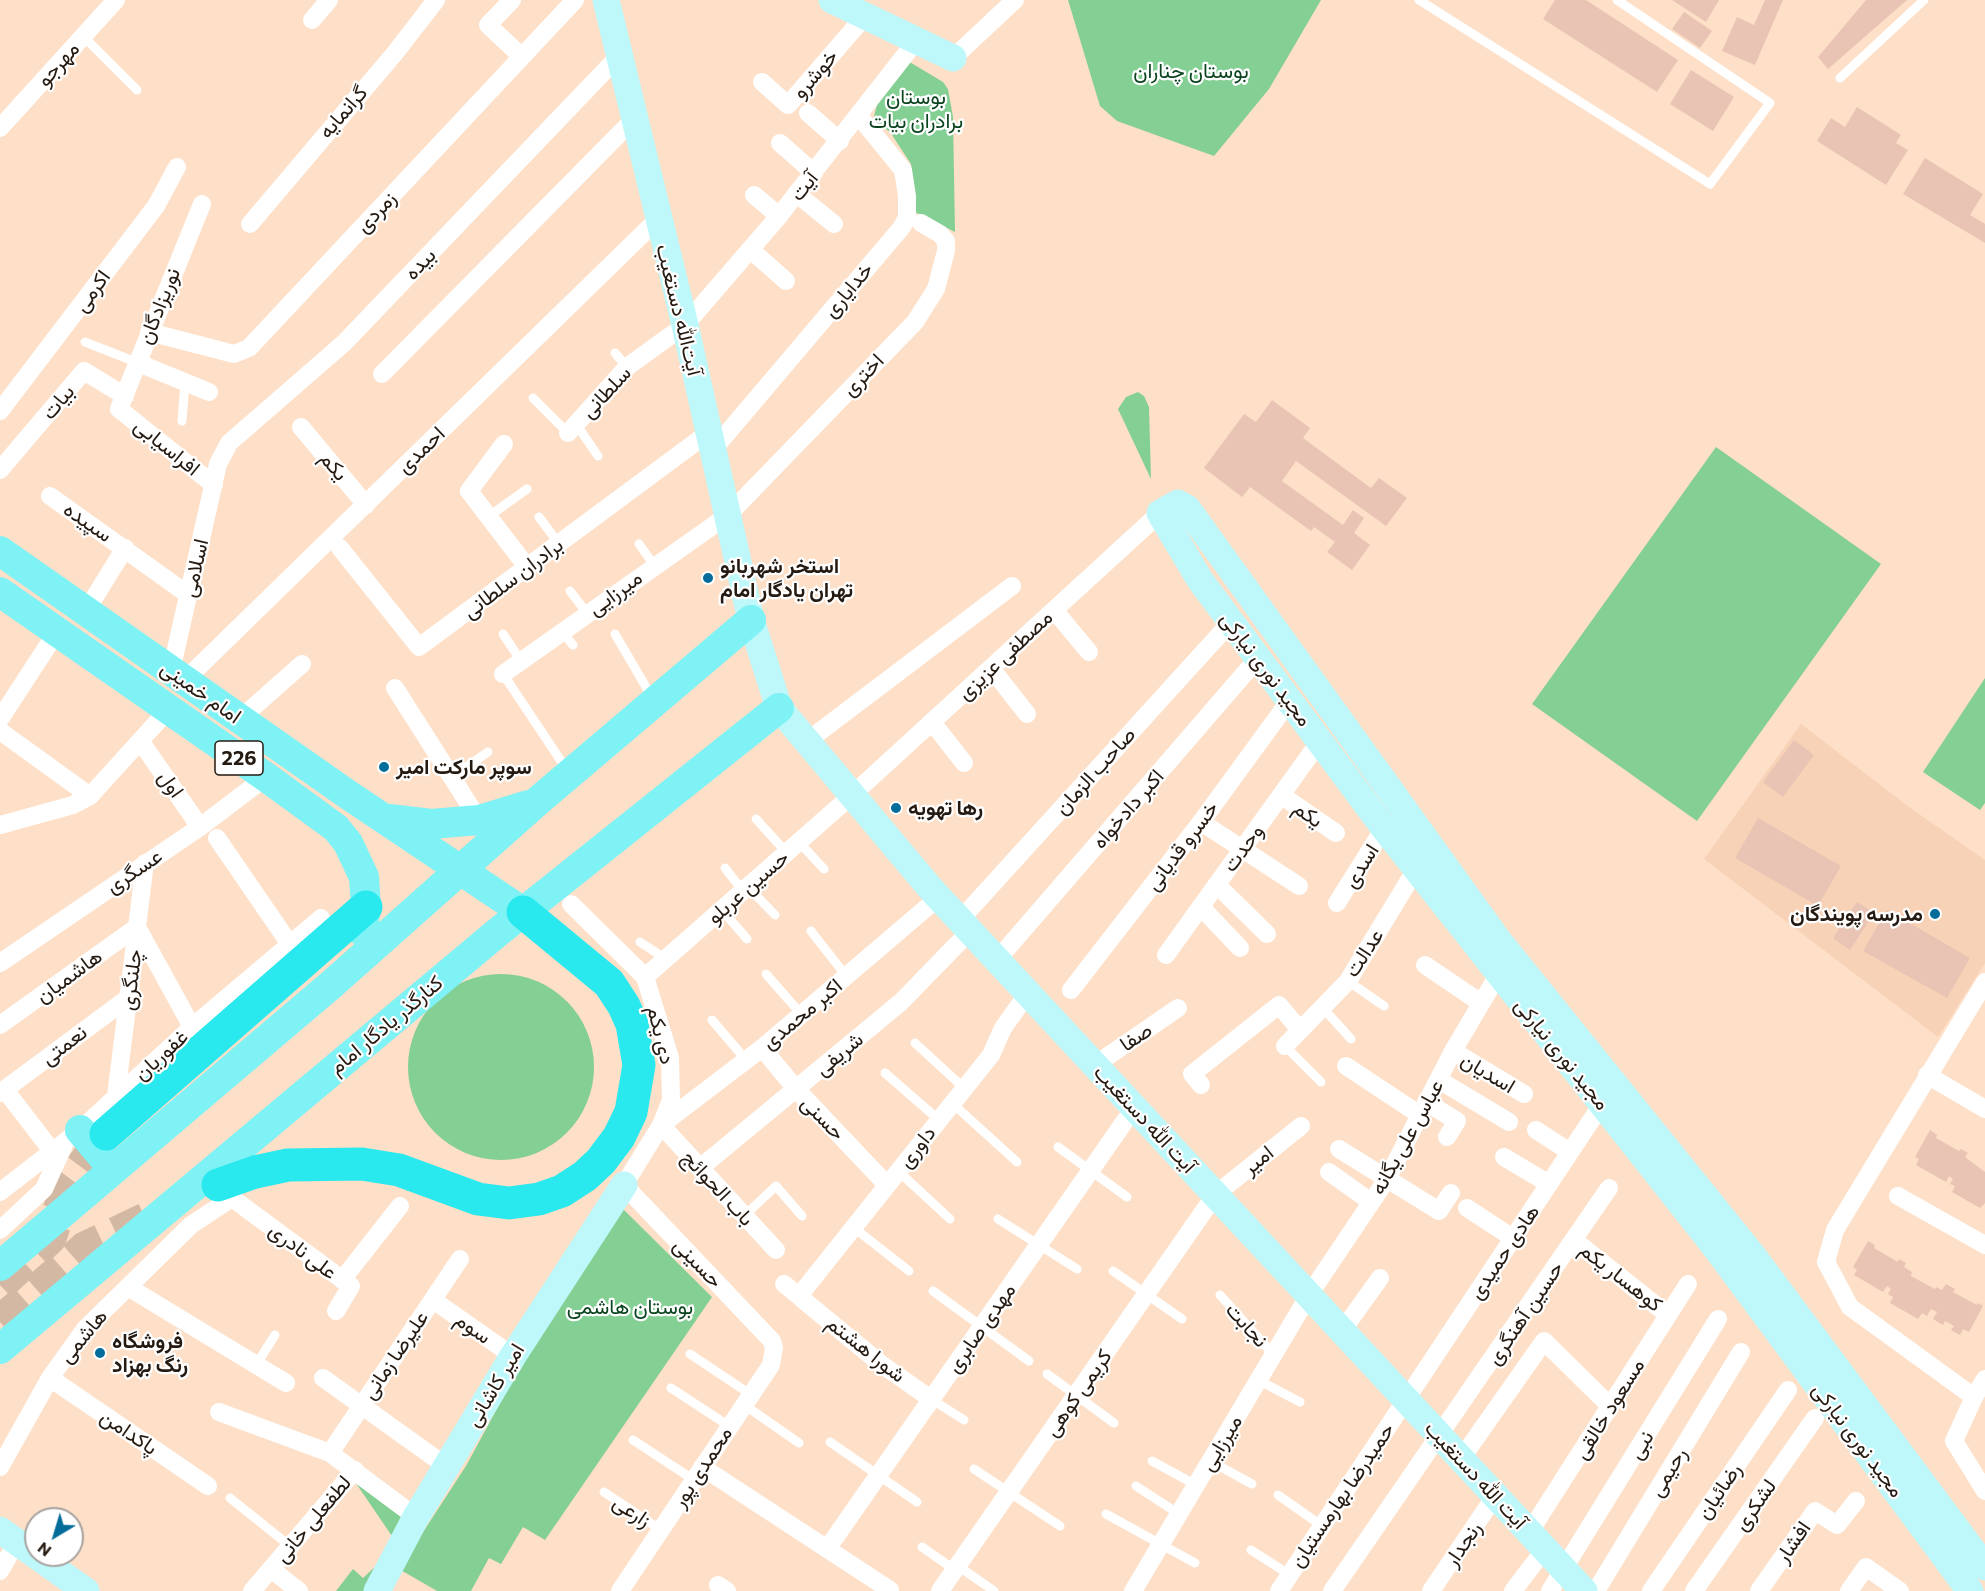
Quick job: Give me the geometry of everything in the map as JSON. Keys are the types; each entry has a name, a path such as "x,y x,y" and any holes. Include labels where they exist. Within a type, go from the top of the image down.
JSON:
{"highway":[{"path":"76,1139 366,907"},
{"path":"225,1191 255,1172 288,1165 362,1164 399,1170 478,1199 509,1203 538,1199 562,1191 585,1176 601,1161 619,1137 631,1112 639,1065 632,1024 624,1006 609,983 523,912"}],"main road":[{"name":"آیت‌الله دستغیب","path":"606,0 657,220 685,325 751,620"},
{"path":"831,0 952,58"},
{"name":"مجید نوری نیارکی","path":"1970,1591 1759,1305 1610,1096 1187,508 1178,503 1160,513 1200,580 1384,828 1498,975 1610,1096 1754,1257 1985,1567"},
{"name":"امام خمینی","path":"0,551 383,819 523,912"},
{"name":"امام خمینی","path":"0,592 58,630 321,816 348,843 364,877 366,907 362,933 332,984"},
{"path":"0,1266 332,984 539,800 751,620"},
{"name":"آیت الله دستغیب","path":"751,620 779,708 851,796 965,926 1537,1541 1557,1581 1584,1591"},
{"name":"کنارگذر یادگار امام","path":"0,1349 523,912 779,708"},
{"path":"383,819 431,824 479,820 510,812 539,800"},
{"path":"76,1139 113,1169"},
{"name":"امیر کاشانی","path":"377,1591 416,1517 513,1356 624,1185"},
{"path":"9,1536 86,1591"}],"street":[{"name":"مهرجو","path":"0,128 116,0"},
{"path":"312,20 328,0"},
{"name":"گرانمایه","path":"250,224 436,0"},
{"path":"512,0 488,25 521,56"},
{"name":"زمردی","path":"148,332 234,354 249,348 575,0"},
{"path":"952,58 1015,0"},
{"name":"خوشرو","path":"762,82 788,105 865,16"},
{"name":"آیت","path":"685,325 797,194 916,41"},
{"name":"بیده","path":"218,464 229,443 344,343 618,57"},
{"path":"808,113 840,141"},
{"name":"خدایاری","path":"710,442 902,227 907,217 903,170 859,116"},
{"path":"382,374 634,119"},
{"path":"780,143 814,172"},
{"name":"اکرمی","path":"0,411 156,206 177,166"},
{"path":"797,194 834,224"},
{"path":"754,195 779,216"},
{"name":"نوریزادگان","path":"122,403 148,332 202,204"},
{"name":"احمدی","path":"178,676 366,505 657,220"},
{"name":"اختری","path":"728,514 915,322 928,305 941,277 945,241 940,234 921,223"},
{"path":"751,250 786,281"},
{"name":"سلطانی","path":"572,429 627,367 685,325"},
{"path":"136,362 209,392"},
{"name":"بیات","path":"0,470 84,371 122,403"},
{"name":"افراسیابی","path":"122,403 214,485"},
{"name":"یکم","path":"301,427 366,505"},
{"name":"برادران سلطانی","path":"340,548 419,647 559,544 710,442"},
{"path":"504,444 469,492 527,567"},
{"name":"اسلامی","path":"178,676 218,464"},
{"name":"سپیده","path":"50,496 183,591"},
{"name":"مصطفی عزیزی","path":"851,796 1160,513"},
{"name":"میرزایی","path":"503,674 521,661 567,639 587,613 612,605 654,565 728,514"},
{"name":"سپیده","path":"86,611 125,549"},
{"path":"806,742 1012,586"},
{"path":"1054,610 1089,652"},
{"name":"صاحب الزمان","path":"965,926 1231,622"},
{"path":"0,719 58,630"},
{"name":"اکبر دادخواه","path":"997,960 1258,658"},
{"path":"240,719 302,664"},
{"path":"991,668 1027,714"},
{"path":"395,688 479,820"},
{"name":"خسرو قدیانی","path":"1071,990 1201,822 1290,700"},
{"path":"0,825 73,805 90,796 169,709"},
{"path":"932,723 964,763"},
{"path":"0,731 90,796"},
{"name":"وحدت","path":"1166,955 1320,741"},
{"name":"اول","path":"141,742 200,827"},
{"name":"عسگری","path":"0,963 200,827 266,777"},
{"name":"یکم","path":"1281,795 1336,833"},
{"name":"حسین عربلو","path":"645,977 851,796"},
{"path":"1201,822 1299,886"},
{"name":"اسدی","path":"1337,903 1384,828"},
{"path":"217,838 289,943"},
{"name":"چلنگری","path":"116,1096 145,864"},
{"name":"عدالت","path":"1285,1046 1348,981 1416,869"},
{"path":"1217,885 1267,934"},
{"name":"اکبر محمدی","path":"661,1125 762,1048 848,977 939,897"},
{"name":"دی یکم","path":"571,904 645,977 670,1058 671,1100 661,1125 624,1185"},
{"path":"1201,907 1240,948"},
{"name":"غفوریان","path":"0,1192 76,1139 116,1096 192,1027 321,918"},
{"name":"شریفی","path":"700,1168 901,1002 965,926"},
{"path":"137,927 192,1027"},
{"name":"هاشمیان","path":"0,1025 137,927"},
{"path":"1425,964 1481,1003"},
{"name":"عباس علی یگانه","path":"1309,1295 1387,1179 1453,1051 1498,975"},
{"path":"1974,1397 1850,1307 1826,1262 1835,1230 1985,982"},
{"name":"داوری","path":"800,1297 991,1055 1003,1028 1028,993"},
{"name":"نعمتی","path":"2,1091 128,998"},
{"path":"1201,1085 1192,1074 1279,1005 1300,1030"},
{"name":"صفا","path":"1095,1065 1178,1008"},
{"name":"حسنی","path":"762,1048 797,1090 893,1178"},
{"name":"اسدیان","path":"1453,1051 1524,1094"},
{"path":"1346,1066 1423,1109 1456,1121 1447,1137"},
{"path":"1927,1075 1985,1109"},
{"path":"1439,1080 1509,1122"},
{"path":"0,1230 44,1189 76,1139 2,1091"},
{"name":"هادی حمیدی","path":"1406,1400 1570,1152 1610,1096"},
{"name":"مهدی صابری","path":"827,1549 1134,1108"},
{"name":"باب الحوائج","path":"661,1125 776,1250"},
{"name":"امیر","path":"1215,1195 1300,1126"},
{"path":"1536,1130 1570,1152"},
{"path":"1339,1149 1439,1211 1451,1193"},
{"path":"1504,1156 1549,1184"},
{"path":"1329,1172 1371,1202"},
{"name":"حسینی","path":"624,1185 772,1341"},
{"name":"حسین آهنگری","path":"1332,1591 1610,1188"},
{"name":"هاشمی","path":"0,1467 50,1378 85,1329 225,1191"},
{"name":"علی نادری","path":"225,1191 351,1286 336,1311"},
{"name":"کریمی کوهی","path":"940,1591 1215,1195"},
{"path":"1898,1196 1985,1245"},
{"path":"342,1280 400,1206"},
{"path":"1467,1208 1513,1238"},
{"name":"کوهسار یکم","path":"1574,1240 1668,1315"},
{"name":"علیرضا زمانی","path":"330,1453 460,1259"},
{"path":"1342,1331 1380,1278"},
{"name":"شورا هشتم","path":"784,1284 881,1364 931,1399"},
{"name":"مسعود خالقی","path":"1513,1591 1537,1541 1610,1406 1688,1284"},
{"path":"128,1287 285,1383"},
{"name":"میرزایی","path":"1133,1591 1309,1295"},
{"name":"سوم","path":"433,1300 513,1356"},
{"name":"نبی","path":"1557,1581 1718,1319"},
{"name":"محمدی پور","path":"620,1591 774,1356 772,1341"},
{"path":"1461,1459 1544,1341 1610,1406"},
{"name":"رحیمی","path":"1596,1591 1741,1352"},
{"path":"323,1377 447,1466"},
{"name":"پاکدامن","path":"50,1378 208,1486"},
{"path":"1985,1378 1954,1441 1985,1491"},
{"name":"رضائیان","path":"1651,1591 1788,1390"},
{"name":"حمیدرضا بهارمستیان","path":"1279,1591 1406,1400"},
{"name":"لطفعلی خانی","path":"219,1412 330,1453 355,1470 252,1591"},
{"name":"لشکری","path":"1694,1591 1815,1418"},
{"path":"355,1470 416,1517"},
{"path":"698,1473 827,1549 890,1590"},
{"name":"رنجدار","path":"1431,1591 1495,1496"},
{"name":"افشار","path":"1759,1591 1815,1511 1837,1525 1856,1501"},
{"path":"0,1571 9,1536"},
{"path":"1849,1591 1866,1567 1900,1591"},
{"path":"271,1569 299,1591"}],"lane":[{"path":"1419,0 1710,184 1770,103 1617,0"},
{"path":"1840,78 1924,0"},
{"path":"83,36 137,90"},
{"path":"85,342 136,362"},
{"path":"615,353 627,367"},
{"path":"182,421 184,382"},
{"name":"سلطانی","path":"533,398 572,429"},
{"path":"572,429 598,456"},
{"path":"488,517 527,489"},
{"path":"538,518 559,544"},
{"path":"639,544 654,565"},
{"path":"570,591 587,613"},
{"path":"503,634 521,661"},
{"path":"615,634 654,702"},
{"path":"503,674 570,774"},
{"path":"452,777 488,752"},
{"path":"756,819 824,869"},
{"path":"724,868 775,915"},
{"path":"722,910 747,939"},
{"path":"811,931 848,977"},
{"path":"639,942 666,959"},
{"path":"766,974 802,1015"},
{"path":"1348,981 1384,1006"},
{"path":"1322,1007 1351,1039"},
{"path":"712,1020 746,1060"},
{"path":"915,1043 964,1088"},
{"path":"1285,1046 1321,1082"},
{"path":"885,1073 939,1120"},
{"path":"952,1103 1017,1162"},
{"path":"1058,1147 1127,1197"},
{"path":"893,1178 950,1219"},
{"path":"744,1215 776,1186 802,1216"},
{"path":"998,1219 1077,1269"},
{"path":"854,1227 909,1271"},
{"path":"1113,1271 1182,1319"},
{"path":"933,1291 1029,1361"},
{"name":"نجابت","path":"1220,1295 1274,1354"},
{"path":"256,1365 275,1335"},
{"path":"690,1354 799,1443"},
{"path":"1047,1374 1114,1423"},
{"path":"1258,1380 1300,1402"},
{"path":"671,1388 729,1426"},
{"path":"931,1399 964,1420"},
{"path":"633,1440 698,1473"},
{"path":"830,1442 917,1502"},
{"path":"1152,1461 1196,1485"},
{"path":"1210,1461 1252,1484"},
{"path":"974,1469 1060,1526"},
{"path":"1136,1486 1179,1514"},
{"name":"زارعی","path":"604,1492 661,1530"},
{"path":"1278,1495 1322,1526"},
{"path":"230,1498 290,1546"},
{"path":"1106,1514 1195,1563"},
{"path":"922,1547 994,1591"},
{"path":"1251,1550 1290,1575"}],"shaded area":[{"path":"1801,724 1909,807 1985,860 1985,963 1938,1037 1704,859"}],"green space":[{"name":"بوستان چناران","path":"1068,0 1321,0 1269,89 1214,156 1117,121 1100,106"},
{"name":"بوستان برادران بیات","path":"908,61 943,82 948,89 953,117 955,232 915,212 911,164 890,132 873,120 878,101"},
{"path":"1138,392 1144,396 1149,407 1151,479 1118,409 1126,397"},
{"path":"1716,447 1881,564 1697,821 1532,704"},
{"path":"1985,678 1985,803 1980,810 1923,772"},
{"path":"510,974 537,981 553,989 567,1001 579,1015 587,1031 593,1049 593,1085 587,1103 579,1119 567,1133 553,1145 537,1153 519,1159 492,1160 465,1153 449,1145 423,1119 409,1085 408,1058 415,1031 423,1015 449,989 483,975"},
{"name":"بوستان هاشمی","path":"621,1207 712,1297 545,1540 523,1527 501,1564 489,1558 471,1591 437,1591 399,1569 466,1466 539,1331"},
{"path":"349,1473 411,1519 396,1542"},
{"path":"392,1551 372,1591 336,1591 353,1569 363,1578"}],"building":[{"path":"1555,0 1586,0 1678,60 1657,92 1543,19"},
{"path":"1672,0 1719,0 1706,22"},
{"path":"1765,0 1783,0 1755,65 1722,51 1737,17 1754,25"},
{"path":"1866,0 1907,0 1828,69 1818,57"},
{"path":"1684,12 1712,31 1700,48 1672,29"},
{"path":"1691,70 1734,97 1713,131 1670,104"},
{"path":"1857,107 1901,135 1896,143 1908,150 1886,185 1817,141 1831,118 1845,127"},
{"path":"1925,158 1983,194 1970,215 1985,224 1985,243 1903,194"},
{"path":"1272,400 1310,428 1303,438 1371,488 1379,478 1407,498 1386,526 1296,461 1282,481 1343,525 1353,510 1364,518 1354,533 1370,545 1352,570 1327,552 1335,542 1314,527 1311,531 1250,487 1242,497 1204,468 1244,414 1256,422"},
{"path":"1794,740 1814,755 1783,797 1763,782"},
{"path":"1758,818 1841,866 1818,906 1735,858"},
{"path":"1857,902 1874,913 1850,950 1833,938"},
{"path":"1887,910 1970,958 1947,998 1863,951"},
{"path":"1930,1130 1937,1135 1936,1138 1959,1151 1961,1149 1968,1153 1965,1157 1985,1172 1985,1203 1980,1208 1952,1192 1955,1186 1950,1184 1953,1179 1949,1176 1946,1182 1916,1165 1919,1159 1915,1157"},
{"path":"1868,1241 1875,1245 1874,1248 1898,1262 1899,1259 1906,1263 1904,1267 1912,1272 1911,1276 1935,1289 1936,1287 1942,1290 1946,1284 1955,1289 1953,1292 1983,1306 1969,1332 1963,1329 1960,1335 1951,1330 1954,1326 1945,1321 1943,1325 1933,1319 1937,1312 1931,1309 1927,1316 1922,1313 1918,1319 1890,1303 1893,1297 1888,1294 1891,1289 1887,1286 1883,1292 1854,1275 1857,1270 1853,1267"}],"tunnel":[{"path":"0,1285 50,1238 67,1186 106,1134"},
{"path":"0,1322 85,1248 152,1216"}],"place":[{"name":"استخر شهربانو تهران یادگار امام","path":"708,578"},
{"name":"سوپر مارکت امیر","path":"384,767"},
{"name":"رها تهویه","path":"896,808"},
{"name":"مدرسه پویندگان","path":"1935,914"},
{"name":"فروشگاه رنگ بهزاد","path":"100,1353"}]}
